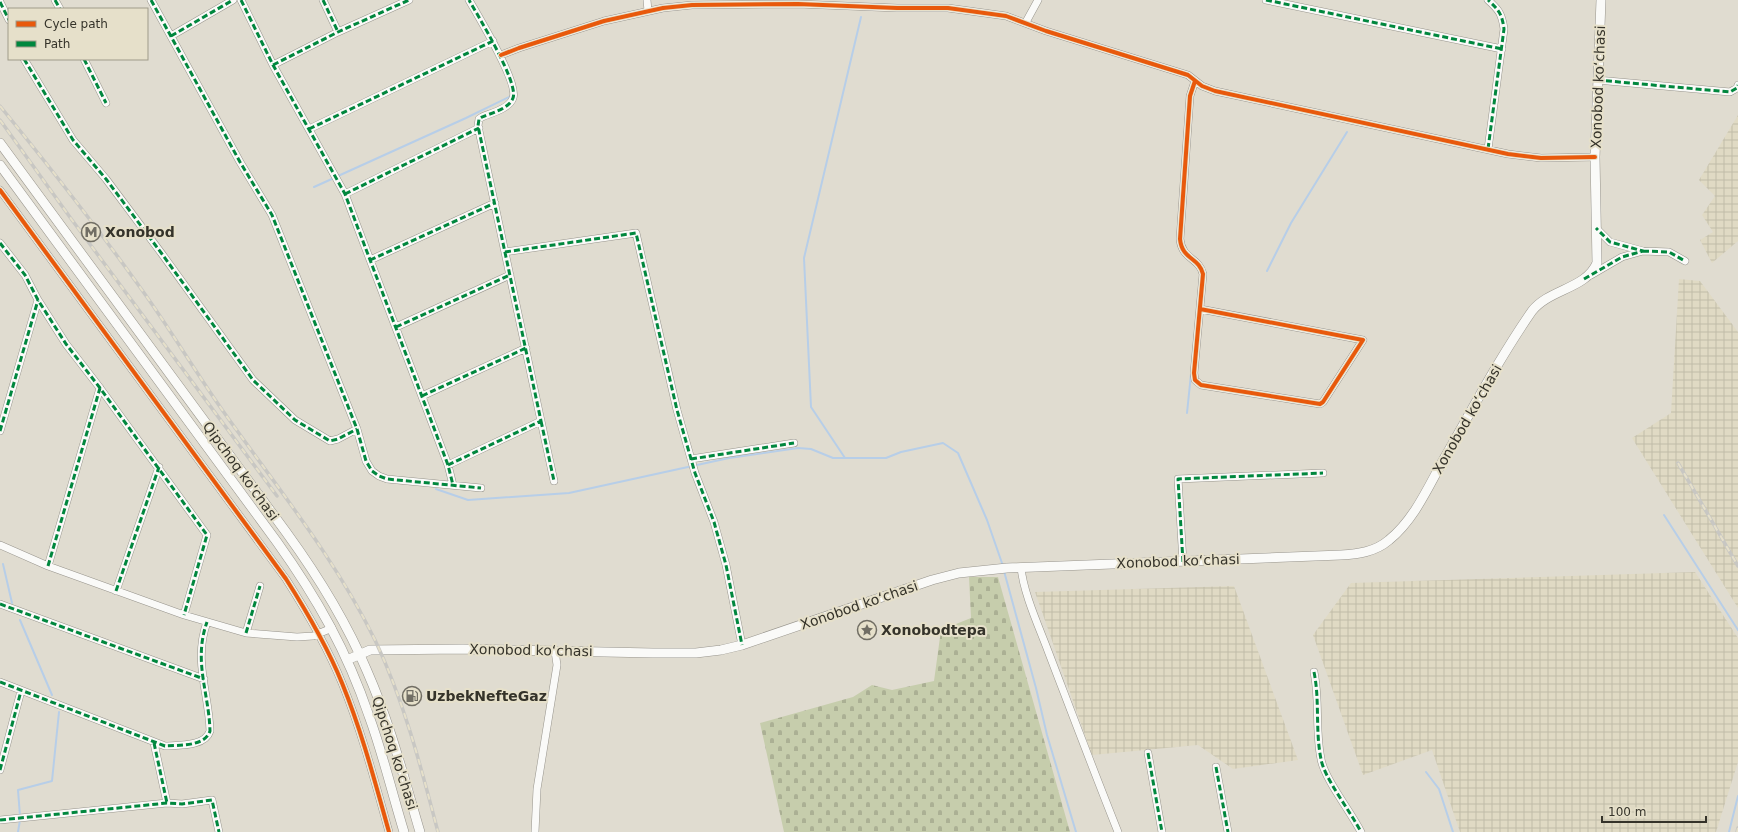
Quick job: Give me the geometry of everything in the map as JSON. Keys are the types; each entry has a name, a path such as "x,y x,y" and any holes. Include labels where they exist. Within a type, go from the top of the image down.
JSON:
{"main road":[{"name":"Xonobod koʻchasi","path":"347,660 370,650 430,649 696,653 721,650 742,645 932,580 958,573 1021,567 1183,562 1352,554 1369,551 1384,544 1401,529 1414,512 1470,412 1532,311 1544,300 1584,279 1593,271 1596,263 1595,157 1601,0"},
{"name":"Qipchoq ko'chasi","path":"0,143 317,575 344,622 360,655 388,724 420,832"},
{"name":"Qipchoq ko'chasi","path":"0,165 292,563 320,605 347,660 370,717 404,832"},
{"path":"332,628 344,622"}],"street":[{"path":"151,0 240,162 272,214 357,429 366,461 372,470 379,476 387,479 482,488"},
{"path":"171,36 233,0"},
{"path":"241,0 273,66 345,194 448,465 453,485"},
{"path":"323,0 338,32"},
{"path":"273,66 338,32 409,0"},
{"path":"469,0 501,55 514,90 514,98 507,106 479,119 478,128 554,481"},
{"path":"647,0 648,11"},
{"path":"948,8 951,0"},
{"path":"1026,22 1038,0"},
{"path":"1266,0 1502,49"},
{"path":"1488,0 1498,9 1502,18 1504,29 1488,149"},
{"path":"0,2 8,18"},
{"path":"501,55 566,32 648,11 692,5 798,4 897,8 948,8 997,14 1026,22 1046,31 1188,75 1202,86 1215,91 1508,154 1541,158 1595,157"},
{"path":"309,130 493,41"},
{"path":"25,60 73,140 106,179 157,247 253,380 295,420 327,439 334,441 357,429"},
{"path":"84,60 106,103"},
{"path":"1597,80 1730,92 1738,85"},
{"path":"1194,81 1190,96 1180,239 1183,251 1199,265 1202,271 1203,280 1200,309 1194,373 1195,380 1201,385 1320,404 1323,402 1363,340 1200,309"},
{"path":"345,194 478,128"},
{"path":"0,190 286,578 319,634 342,683 368,757 389,832"},
{"path":"370,260 495,203"},
{"path":"1596,228 1610,242 1643,251 1669,252 1684,261"},
{"path":"505,252 636,233 677,410 695,473 714,522 726,565 742,645"},
{"path":"0,243 25,275 38,300 66,344 100,388 207,535 184,616"},
{"path":"1584,279 1622,257 1643,251"},
{"path":"396,327 510,275"},
{"path":"0,431 38,300"},
{"path":"422,396 526,348"},
{"path":"48,566 100,388"},
{"path":"448,465 541,421"},
{"path":"691,459 794,443"},
{"path":"116,591 158,467"},
{"path":"1183,562 1178,479 1323,473"},
{"path":"0,545 48,566 184,616 246,633 297,637 313,636 332,628"},
{"path":"1021,567 1026,589 1041,632 1118,832"},
{"path":"246,633 260,586"},
{"path":"0,604 204,679"},
{"path":"0,682 154,743 165,746 188,744 202,740 209,736 210,727 201,644 207,622"},
{"path":"535,832 537,789 557,665 555,651"},
{"path":"1314,672 1317,685 1318,738 1321,759 1328,777 1361,832"},
{"path":"0,770 21,691"},
{"path":"154,743 167,803"},
{"path":"1148,754 1162,832"},
{"path":"1216,767 1228,832"},
{"path":"0,820 167,803 182,804 212,800 218,832"}],"shaded area":[{"path":"1738,115 1738,241 1712,263 1700,240 1713,232 1702,215 1715,196 1699,180"},
{"path":"1679,279 1700,281 1738,332 1738,608 1632,438 1671,413"},
{"path":"1695,572 1738,638 1738,762 1716,832 1460,832 1432,750 1363,775 1313,635 1351,583"},
{"path":"1234,586 1298,760 1233,769 1198,745 1092,755 1035,592"}],"green space":[{"path":"969,577 998,577 1070,832 784,832 760,723 853,697 872,685 892,690 934,681 941,630 971,618"}],"waterway":[{"path":"861,17 804,258 811,407 845,458 886,458 901,452 943,443 958,453 987,520 1003,566"},
{"path":"338,176 511,96"},
{"path":"1267,271 1291,223 1347,132"},
{"path":"314,187 334,178"},
{"path":"1187,413 1191,374"},
{"path":"436,489 468,500 569,493 729,458 798,448 811,449 833,458 844,458"},
{"path":"1664,515 1738,630"},
{"path":"3,564 12,603"},
{"path":"1004,571 1036,688 1047,735 1076,832"},
{"path":"20,620 52,695"},
{"path":"20,816 18,790 52,781 59,712"},
{"path":"1426,772 1439,789 1453,832"},
{"path":"1729,832 1738,796"},
{"path":"18,832 20,820"}],"railway":[{"path":"0,106 37,151 142,290 202,381 304,523 342,580 375,640 395,687 418,759 438,832"},
{"path":"0,120 72,220 277,496"},
{"path":"1678,463 1738,566"},
{"path":"1737,832 1738,828"}],"marked path":[{"path":"55,0 59,8"},
{"path":"151,0 240,162 272,215 357,429 366,461 372,471 387,479 481,488"},
{"path":"171,36 233,0"},
{"path":"241,0 273,65 345,194 448,465 453,485"},
{"path":"323,0 338,32"},
{"path":"273,65 338,32 409,0"},
{"path":"448,465 541,421 478,126 479,119 504,108 511,102 513,98 513,90 510,79 497,49 469,0"},
{"path":"1266,0 1502,49"},
{"path":"1488,0 1499,13 1504,29 1488,149"},
{"path":"0,2 8,18"},
{"path":"309,129 493,41"},
{"path":"25,60 73,140 106,179 253,380 295,420 330,441 338,439 357,429"},
{"path":"84,60 106,103"},
{"path":"1597,80 1730,92 1737,88 1738,85"},
{"path":"345,194 479,128"},
{"path":"370,260 495,203"},
{"path":"1584,279 1622,257 1643,251 1610,242 1596,228"},
{"path":"505,252 636,233 677,410 695,473 714,522 726,565 742,645"},
{"path":"0,243 25,275 38,300 66,344 100,388 207,535 184,615"},
{"path":"1643,251 1669,252 1685,261"},
{"path":"396,327 510,275"},
{"path":"0,431 38,300"},
{"path":"422,396 526,348"},
{"path":"48,566 100,388"},
{"path":"541,421 554,481"},
{"path":"691,459 794,443"},
{"path":"116,591 159,467"},
{"path":"1183,562 1178,479 1323,473"},
{"path":"246,633 260,586"},
{"path":"0,604 204,679"},
{"path":"0,682 165,746 197,743 203,740 210,731 201,650 207,622"},
{"path":"1314,672 1317,694 1319,748 1323,767 1332,785 1361,832"},
{"path":"0,770 21,691"},
{"path":"154,743 167,803"},
{"path":"1148,753 1162,832"},
{"path":"1216,767 1228,832"},
{"path":"0,820 167,803 182,804 212,800 219,832"}],"cycle path":[{"path":"501,55 604,21 663,8 692,5 798,4 897,8 948,8 1006,16 1046,31 1188,75 1202,86 1215,91 1508,154 1541,158 1595,157"},
{"path":"1195,81 1190,96 1180,239 1181,246 1184,251 1198,264 1203,274 1194,373 1195,380 1201,385 1320,404 1323,402 1363,340 1200,309"},
{"path":"0,190 286,579 302,604 330,656 349,701 368,757 389,832"}],"place":[{"name":"Xonobod","path":"91,232"},
{"name":"Xonobodtepa","path":"867,630"},
{"name":"UzbekNefteGaz","path":"412,696"}]}
